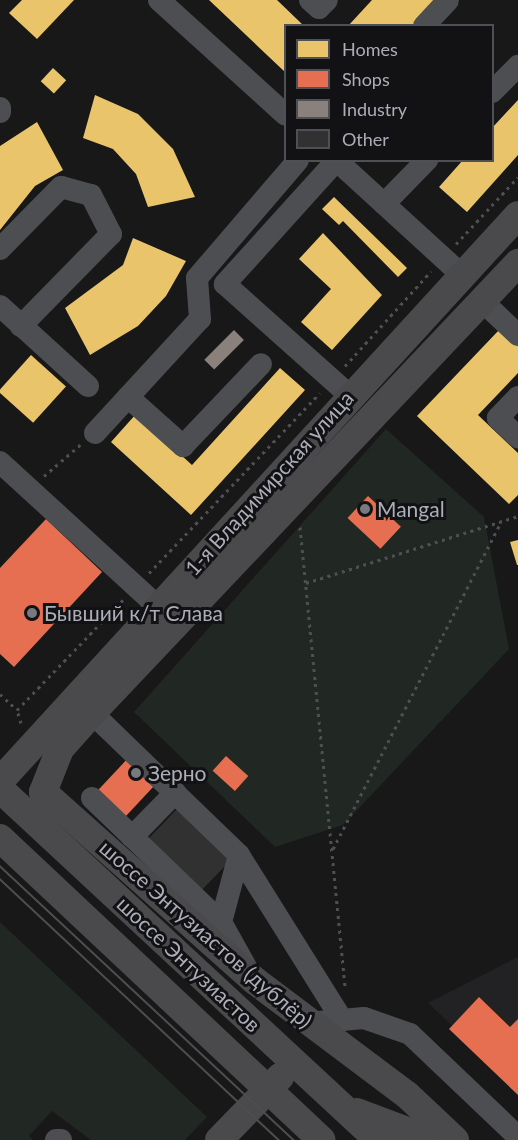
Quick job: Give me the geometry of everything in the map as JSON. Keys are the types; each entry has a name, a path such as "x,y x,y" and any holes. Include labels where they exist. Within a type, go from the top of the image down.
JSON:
{"main road":[{"name":"1-я Владимирская улица","path":"0,781 157,606 340,388 452,266 518,215"},
{"name":"1-я Владимирская улица","path":"34,802 60,749 92,713 518,263"},
{"name":"шоссе Энтузиастов","path":"0,789 34,802 294,1062 378,1140"},
{"name":"шоссе Энтузиастов (дублёр)","path":"34,802 308,1023 407,1095 455,1140"},
{"name":"шоссе Энтузиастов","path":"0,838 322,1140"},
{"path":"219,1140 294,1062 308,1023"},
{"path":"341,1106 431,1140"}],"lane":[{"path":"159,0 284,114"},
{"path":"310,0 319,8 327,0"},
{"path":"426,24 448,0"},
{"path":"494,90 518,66"},
{"path":"94,433 200,319 197,278 296,162"},
{"path":"335,162 225,284 340,388"},
{"path":"337,162 452,266"},
{"path":"384,204 425,162"},
{"path":"0,249 61,187 91,195 111,234 21,326"},
{"path":"482,300 518,335"},
{"path":"0,306 88,386"},
{"path":"128,397 183,446 261,364"},
{"path":"518,397 498,418 518,437"},
{"path":"2,468 29,488 157,606"},
{"path":"92,713 239,855 345,1020"},
{"path":"132,837 175,793"},
{"path":"92,798 221,922 255,981"},
{"path":"221,922 239,855"},
{"path":"308,1023 345,1020 385,1021 410,1034 518,1137"},
{"path":"56,1140 61,1140"}],"path":[{"path":"17,710 136,586 340,388 452,266 518,177"},
{"path":"29,488 94,433"},
{"path":"306,583 518,516"},
{"path":"299,518 346,997"},
{"path":"332,851 501,522"},
{"path":"0,694 17,710 21,723"}],"shaded area":[{"path":"386,429 484,517 509,649 343,825 275,847 134,712"},
{"path":"0,922 207,1117 185,1140 91,1140 52,1111 29,1136 33,1140 0,1140"},
{"path":"518,957 518,1087 428,1003"}],"building: Homes":[{"path":"22,0 74,0 37,39 9,13"},
{"path":"209,0 277,0 302,24 284,24 284,71"},
{"path":"372,0 437,0 415,24 350,24"},
{"path":"53,68 66,80 54,93 41,81"},
{"path":"95,95 138,114 173,149 195,197 148,207 136,174 113,149 83,138"},
{"path":"518,100 518,155 467,212 439,187 461,162 494,162 494,126"},
{"path":"37,122 63,170 35,186 0,230 0,146"},
{"path":"334,197 407,268 398,277 343,221 339,225 322,209"},
{"path":"323,233 382,295 332,350 301,322 331,289 299,259"},
{"path":"133,238 186,261 166,296 138,326 90,355 65,308 123,265"},
{"path":"500,329 518,346 518,373 478,415 518,453 518,495 509,504 417,416"},
{"path":"31,355 66,386 33,423 0,393 0,389"},
{"path":"280,368 305,390 191,515 111,442 136,414 192,465"},
{"path":"518,540 518,565 517,565 510,542"}],"building: Shops":[{"path":"368,496 401,527 380,549 348,518"},
{"name":"Бывший к/т Слава","path":"46,519 102,572 14,667 0,654 0,568"},
{"path":"130,756 158,782 124,818 97,792"},
{"path":"226,756 248,776 235,791 213,771"},
{"path":"479,997 510,1027 518,1019 518,1095 449,1029"}],"building: Industry":[{"path":"234,330 244,340 214,370 204,360"}],"building: Other":[{"path":"180,806 233,857 199,893 146,841"}],"tram line":[{"path":"0,866 294,1140"},
{"path":"0,879 279,1140"}],"place":[{"name":"Mangal","path":"365,509"},
{"name":"Бывший к/т Слава","path":"32,613"},
{"name":"Зерно","path":"136,773"}]}
